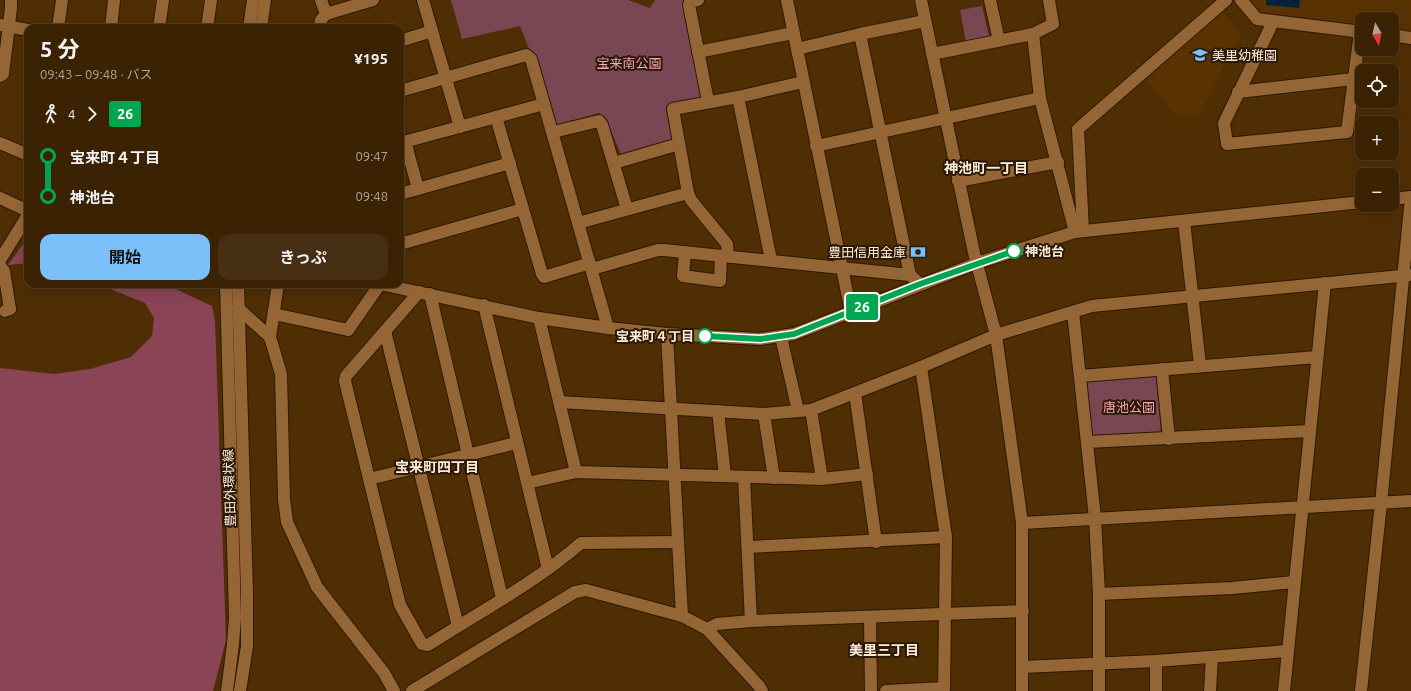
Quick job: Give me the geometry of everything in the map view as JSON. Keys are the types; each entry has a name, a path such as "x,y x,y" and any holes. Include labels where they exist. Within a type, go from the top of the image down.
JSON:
{"street":[{"path":"0,76 3,74 5,26 11,0"},
{"path":"59,24 62,0"},
{"path":"111,24 114,0"},
{"path":"160,24 163,0"},
{"path":"208,24 211,0"},
{"path":"249,24 252,0"},
{"path":"262,24 265,0"},
{"path":"321,0 326,14"},
{"path":"423,0 460,127"},
{"path":"698,0 690,2 689,5 708,101"},
{"path":"787,0 851,312"},
{"path":"921,0 958,181 996,336 1022,523 1022,691"},
{"path":"990,0 999,41"},
{"path":"932,54 1033,34 1053,24 1049,0"},
{"path":"1079,232 1078,129 1226,0"},
{"path":"1241,0 1257,19 1355,31"},
{"path":"320,24 321,20 326,14 367,1"},
{"path":"797,49 925,21"},
{"path":"1273,22 1224,123 1227,144 1347,132 1357,56"},
{"path":"5,26 24,29"},
{"path":"404,40 432,31"},
{"path":"698,52 793,33"},
{"path":"860,34 910,276"},
{"path":"1033,34 1040,98 1079,232"},
{"path":"1399,37 1411,38"},
{"path":"404,90 526,55 532,60 608,328"},
{"path":"1238,92 1353,79"},
{"path":"684,252 683,276 720,281 727,244 691,200 688,193 674,108 738,97 803,82"},
{"path":"738,97 771,260"},
{"path":"816,146 880,131 1040,98"},
{"path":"404,141 544,104"},
{"path":"496,116 544,277 658,250 771,260 910,276 920,284"},
{"path":"553,132 599,121 602,125 627,209"},
{"path":"0,143 24,153"},
{"path":"614,163 679,144"},
{"path":"404,148 418,189"},
{"path":"958,181 1058,162"},
{"path":"404,193 510,163"},
{"path":"578,223 688,193"},
{"path":"1361,691 1381,503 1408,275 1411,197 1399,198"},
{"path":"0,198 24,209"},
{"path":"400,288 539,318 608,328 667,334 760,339 794,334 977,263 1079,232 1355,203"},
{"path":"404,243 523,209"},
{"path":"1184,221 1200,365"},
{"path":"0,260 24,222"},
{"path":"0,266 4,271 10,309 4,311"},
{"path":"559,402 764,414 811,410 996,336 1092,306 1408,275"},
{"path":"1284,691 1325,283"},
{"name":"豊田外環状線","path":"226,288 235,618 234,644 227,691"},
{"name":"豊田外環状線","path":"238,288 247,592 247,646 240,691"},
{"path":"277,288 270,337 281,374 284,498 287,522 317,587 384,673 394,691"},
{"path":"274,314 348,330 377,288"},
{"path":"424,293 386,331 346,376 369,479 400,605 422,644 428,645 559,563 581,543 677,542"},
{"path":"424,293 467,455 502,598"},
{"path":"484,305 516,443 548,569"},
{"path":"238,308 270,337"},
{"path":"1073,312 1095,518 1099,594 1099,691"},
{"path":"539,318 576,472"},
{"path":"386,331 418,468 458,626"},
{"path":"667,334 682,616"},
{"path":"781,337 798,411"},
{"path":"1081,376 1200,365 1317,357"},
{"path":"886,691 944,690 946,537 921,367"},
{"path":"1162,369 1169,439"},
{"path":"855,393 876,542"},
{"path":"811,410 822,478"},
{"path":"718,411 725,476"},
{"path":"764,414 774,478"},
{"path":"1087,442 1309,431"},
{"path":"369,479 516,443"},
{"path":"527,484 576,472 774,478 822,478 866,474"},
{"path":"744,477 751,621"},
{"path":"1022,523 1411,501"},
{"path":"748,547 876,542 946,537"},
{"path":"1099,594 1232,588 1294,582"},
{"path":"412,691 575,592 586,590 682,616 707,629 760,686 762,691"},
{"path":"707,629 717,624 751,621 1023,611"},
{"path":"870,617 871,691"},
{"path":"1022,667 1156,661 1287,651"},
{"path":"1210,691 1212,657"},
{"path":"1156,661 1156,691"}],"shaded area":[{"path":"1251,0 1411,0 1411,33 1399,32 1399,12 1355,12 1355,26 1262,14"},
{"name":"美里幼稚園","path":"1221,10 1241,33 1200,114 1177,117 1144,77"},
{"path":"24,243 24,263 8,265"},
{"path":"108,288 174,288 212,306 215,321 226,640 213,691 0,691 0,368 54,374 90,369 131,357 152,336 154,318 145,303"}],"green space":[{"name":"宝来南公園","path":"451,0 628,0 650,8 655,0 683,0 701,98 668,108 674,141 621,154 606,119 599,113 557,125 549,98 520,26 462,39"},
{"path":"982,6 989,36 966,42 960,10"},
{"name":"唐池公園","path":"1156,374 1161,434 1092,438 1087,382"}],"water":[{"path":"1266,0 1300,0 1299,8 1266,5"}],"bus line":[{"name":"26","path":"705,336 760,339 787,336 920,284 1014,251"}],"place":[{"name":"美里幼稚園","path":"1200,55"},
{"name":"神池台","path":"1014,251"},
{"name":"豊田信用金庫","path":"918,252"},
{"name":"宝来町４丁目","path":"705,336"}],"district":[{"name":"神池町一丁目","path":"986,168"},
{"name":"宝来町四丁目","path":"437,467"},
{"name":"美里三丁目","path":"884,650"}]}
